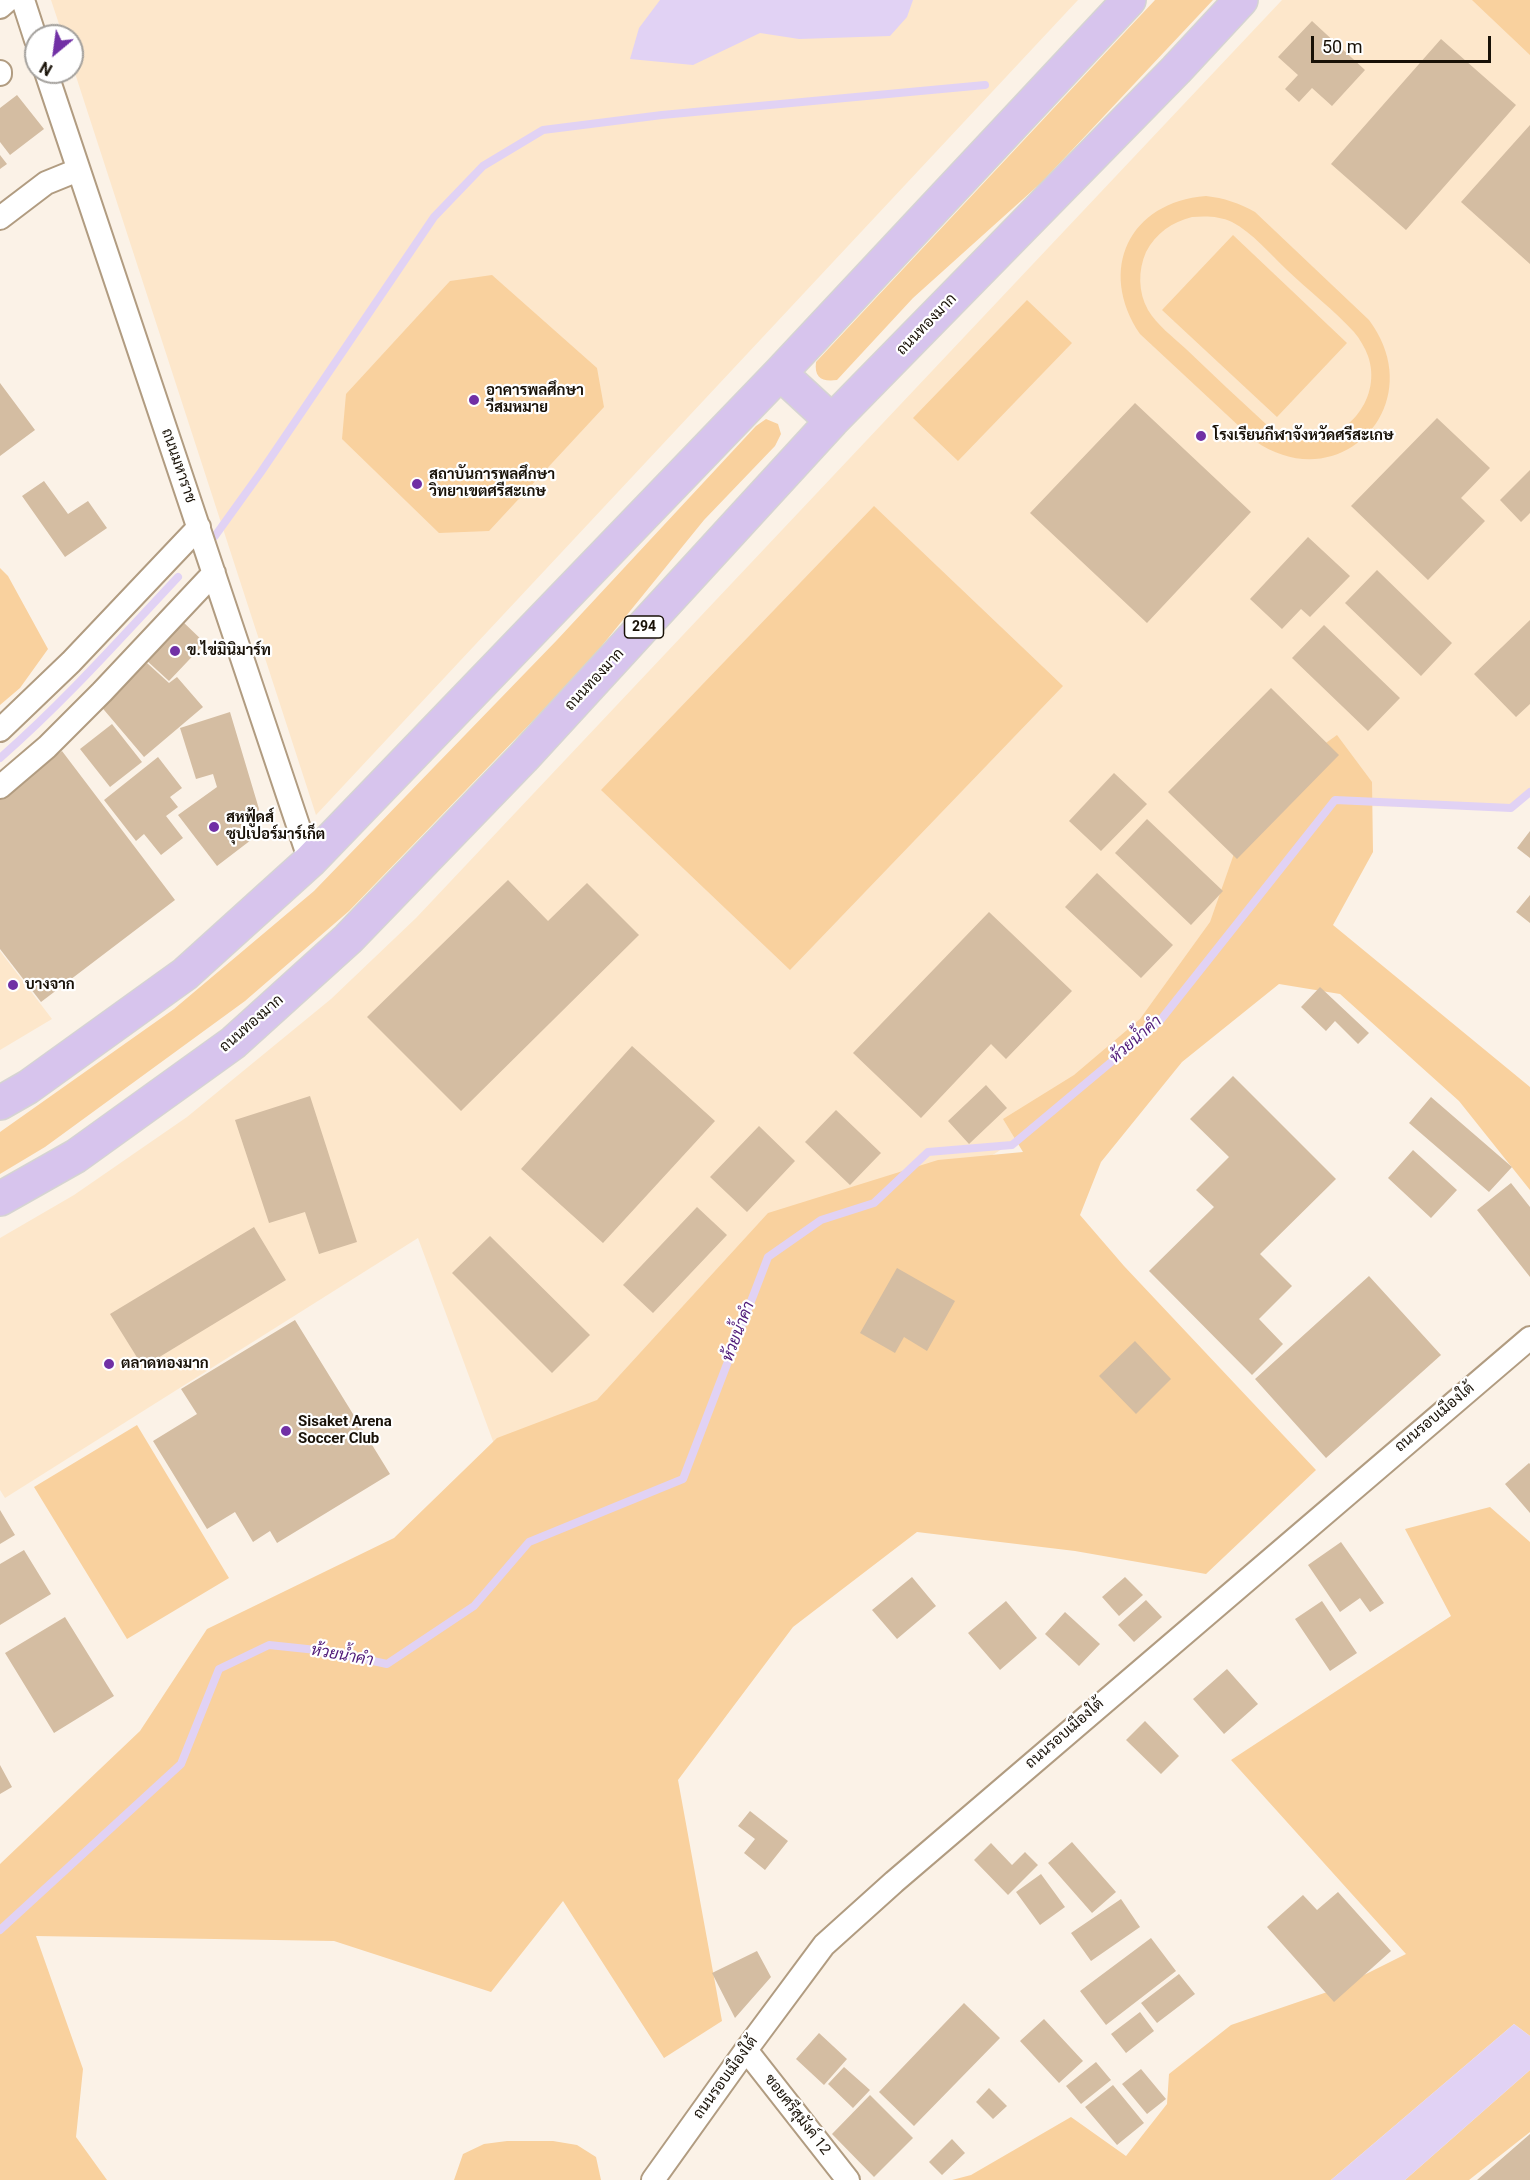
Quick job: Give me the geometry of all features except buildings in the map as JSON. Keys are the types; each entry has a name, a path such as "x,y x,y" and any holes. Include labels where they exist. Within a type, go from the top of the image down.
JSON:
{"main road":[{"path":"0,1103 28,1087 185,974 310,861 780,374 1129,0"},
{"name":"ถนนทองมาก","path":"0,1200 76,1156 233,1043 348,939 523,758 832,421 1176,70 1241,0"},
{"path":"780,374 832,421"}],"street":[{"path":"0,7 8,0"},
{"path":"23,0 31,24"},
{"name":"ถนนมหาราช","path":"50,84 310,861"},
{"path":"0,218 46,183 78,170"},
{"path":"0,730 71,662 199,527"},
{"path":"0,787 47,747 87,708 214,573"},
{"name":"ถนนรอบเมืองใต้","path":"653,2180 746,2050 825,1946 894,1882 1530,1338"},
{"name":"ซอยศรีสุมังค์ 12","path":"746,2050 848,2180"}],"shaded area":[{"name":"สถาบันการพลศึกษา วิทยาเขตศรีสะเกษ","path":"51,0 1078,0 316,815 78,84 84,84 84,24 59,24"},
{"path":"660,0 913,0 907,17 890,36 799,39 760,33 693,65 630,59 639,28"},
{"path":"1155,0 1213,0 1042,182 913,298 837,380 820,378 816,372 816,362"},
{"name":"โรงเรียนกีฬาจังหวัดศรีสะเกษ","path":"1282,0 1530,0 1530,793 1512,807 1333,806 1156,1026 1013,1142 969,1170 528,1536 418,1238 5,1498 0,1490 0,1238 74,1195 187,1117 331,999 416,918"},
{"path":"1472,0 1530,0 1530,55"},
{"path":"1206,196 1213,197 1231,201 1255,212 1369,320 1386,352 1390,383 1383,411 1368,434 1345,451 1318,459 1287,456 1255,441 1140,334 1127,310 1121,286 1122,264 1128,243 1140,225 1157,211 1179,201","holes":["1192,217 1227,220 1240,227 1354,332 1368,356 1371,372 1370,388 1356,416 1345,426 1332,434 1316,439 1300,439 1278,432 1267,425 1165,331 1148,310 1142,296 1140,274 1146,252 1165,229"]},
{"path":"1233,235 1347,343 1277,417 1162,310"},
{"name":"อาคารพลศึกษา วีสมหมาย","path":"492,275 597,368 604,407 489,531 439,533 342,439 346,394 450,281"},
{"path":"1027,300 1072,343 958,461 913,418"},
{"path":"766,419 778,424 781,434 775,446 704,520 583,669 349,911 245,1001 45,1147 0,1174 0,1132 174,1009 314,891 557,640 756,426"},
{"path":"874,506 1063,686 790,970 601,790"},
{"path":"0,568 8,576 48,649 20,688 0,705"},
{"path":"1337,735 1372,782 1373,852 1333,925 1530,1087 1530,1190 1459,1101 1340,994 1279,984 1182,1062 1101,1162 1080,1215 1124,1266 1316,1470 1206,1574 1075,1551 917,1532 793,1627 678,1780 722,2021 664,2058 563,1901 491,1992 334,1941 36,1936 83,2069 76,2137 107,2180 0,2180 0,1864 140,1731 207,1629 394,1538 497,1438 597,1400 768,1213 938,1160 1023,1152 1003,1119 1074,1075 1140,1019 1210,922 1255,794"},
{"name":"บางจาก","path":"0,951 52,1019 0,1050"},
{"path":"137,1425 229,1578 127,1639 34,1487"},
{"path":"1490,1507 1530,1542 1530,2036 1514,2024 1331,2180 952,2180 971,2175 1071,2117 1126,2156 1167,2104 1169,2074 1231,2025 1336,1989 1406,1954 1231,1760 1451,1616 1405,1529"},
{"path":"1514,2024 1530,2036 1530,2070 1405,2180 1331,2180"},
{"path":"1530,2070 1530,2132 1469,2180 1405,2180"},
{"path":"507,2141 553,2141 577,2145 596,2157 601,2180 454,2180 463,2154 484,2144"}],"waterway":[{"path":"215,536 434,217 483,166 543,130 662,115 985,85"},
{"path":"0,758 69,692 178,577"},
{"name":"ห้วยน้ำคำ","path":"0,1930 181,1764 219,1669 269,1645 326,1651 387,1664 474,1606 529,1542 683,1479 768,1257 821,1220 874,1203 928,1152 1012,1145 1159,1022 1335,800 1511,808 1530,792"}],"place":[{"name":"อาคารพลศึกษา วีสมหมาย","path":"474,400"},
{"name":"โรงเรียนกีฬาจังหวัดศรีสะเกษ","path":"1201,436"},
{"name":"สถาบันการพลศึกษา วิทยาเขตศรีสะเกษ","path":"417,484"},
{"name":"ข.ไข่มินิมาร์ท","path":"175,651"},
{"name":"สหฟู้ดส์ ซุปเปอร์มาร์เก็ต","path":"214,827"},
{"name":"บางจาก","path":"13,985"},
{"name":"ตลาดทองมาก","path":"109,1364"},
{"name":"Sisaket Arena Soccer Club","path":"286,1431"}]}
